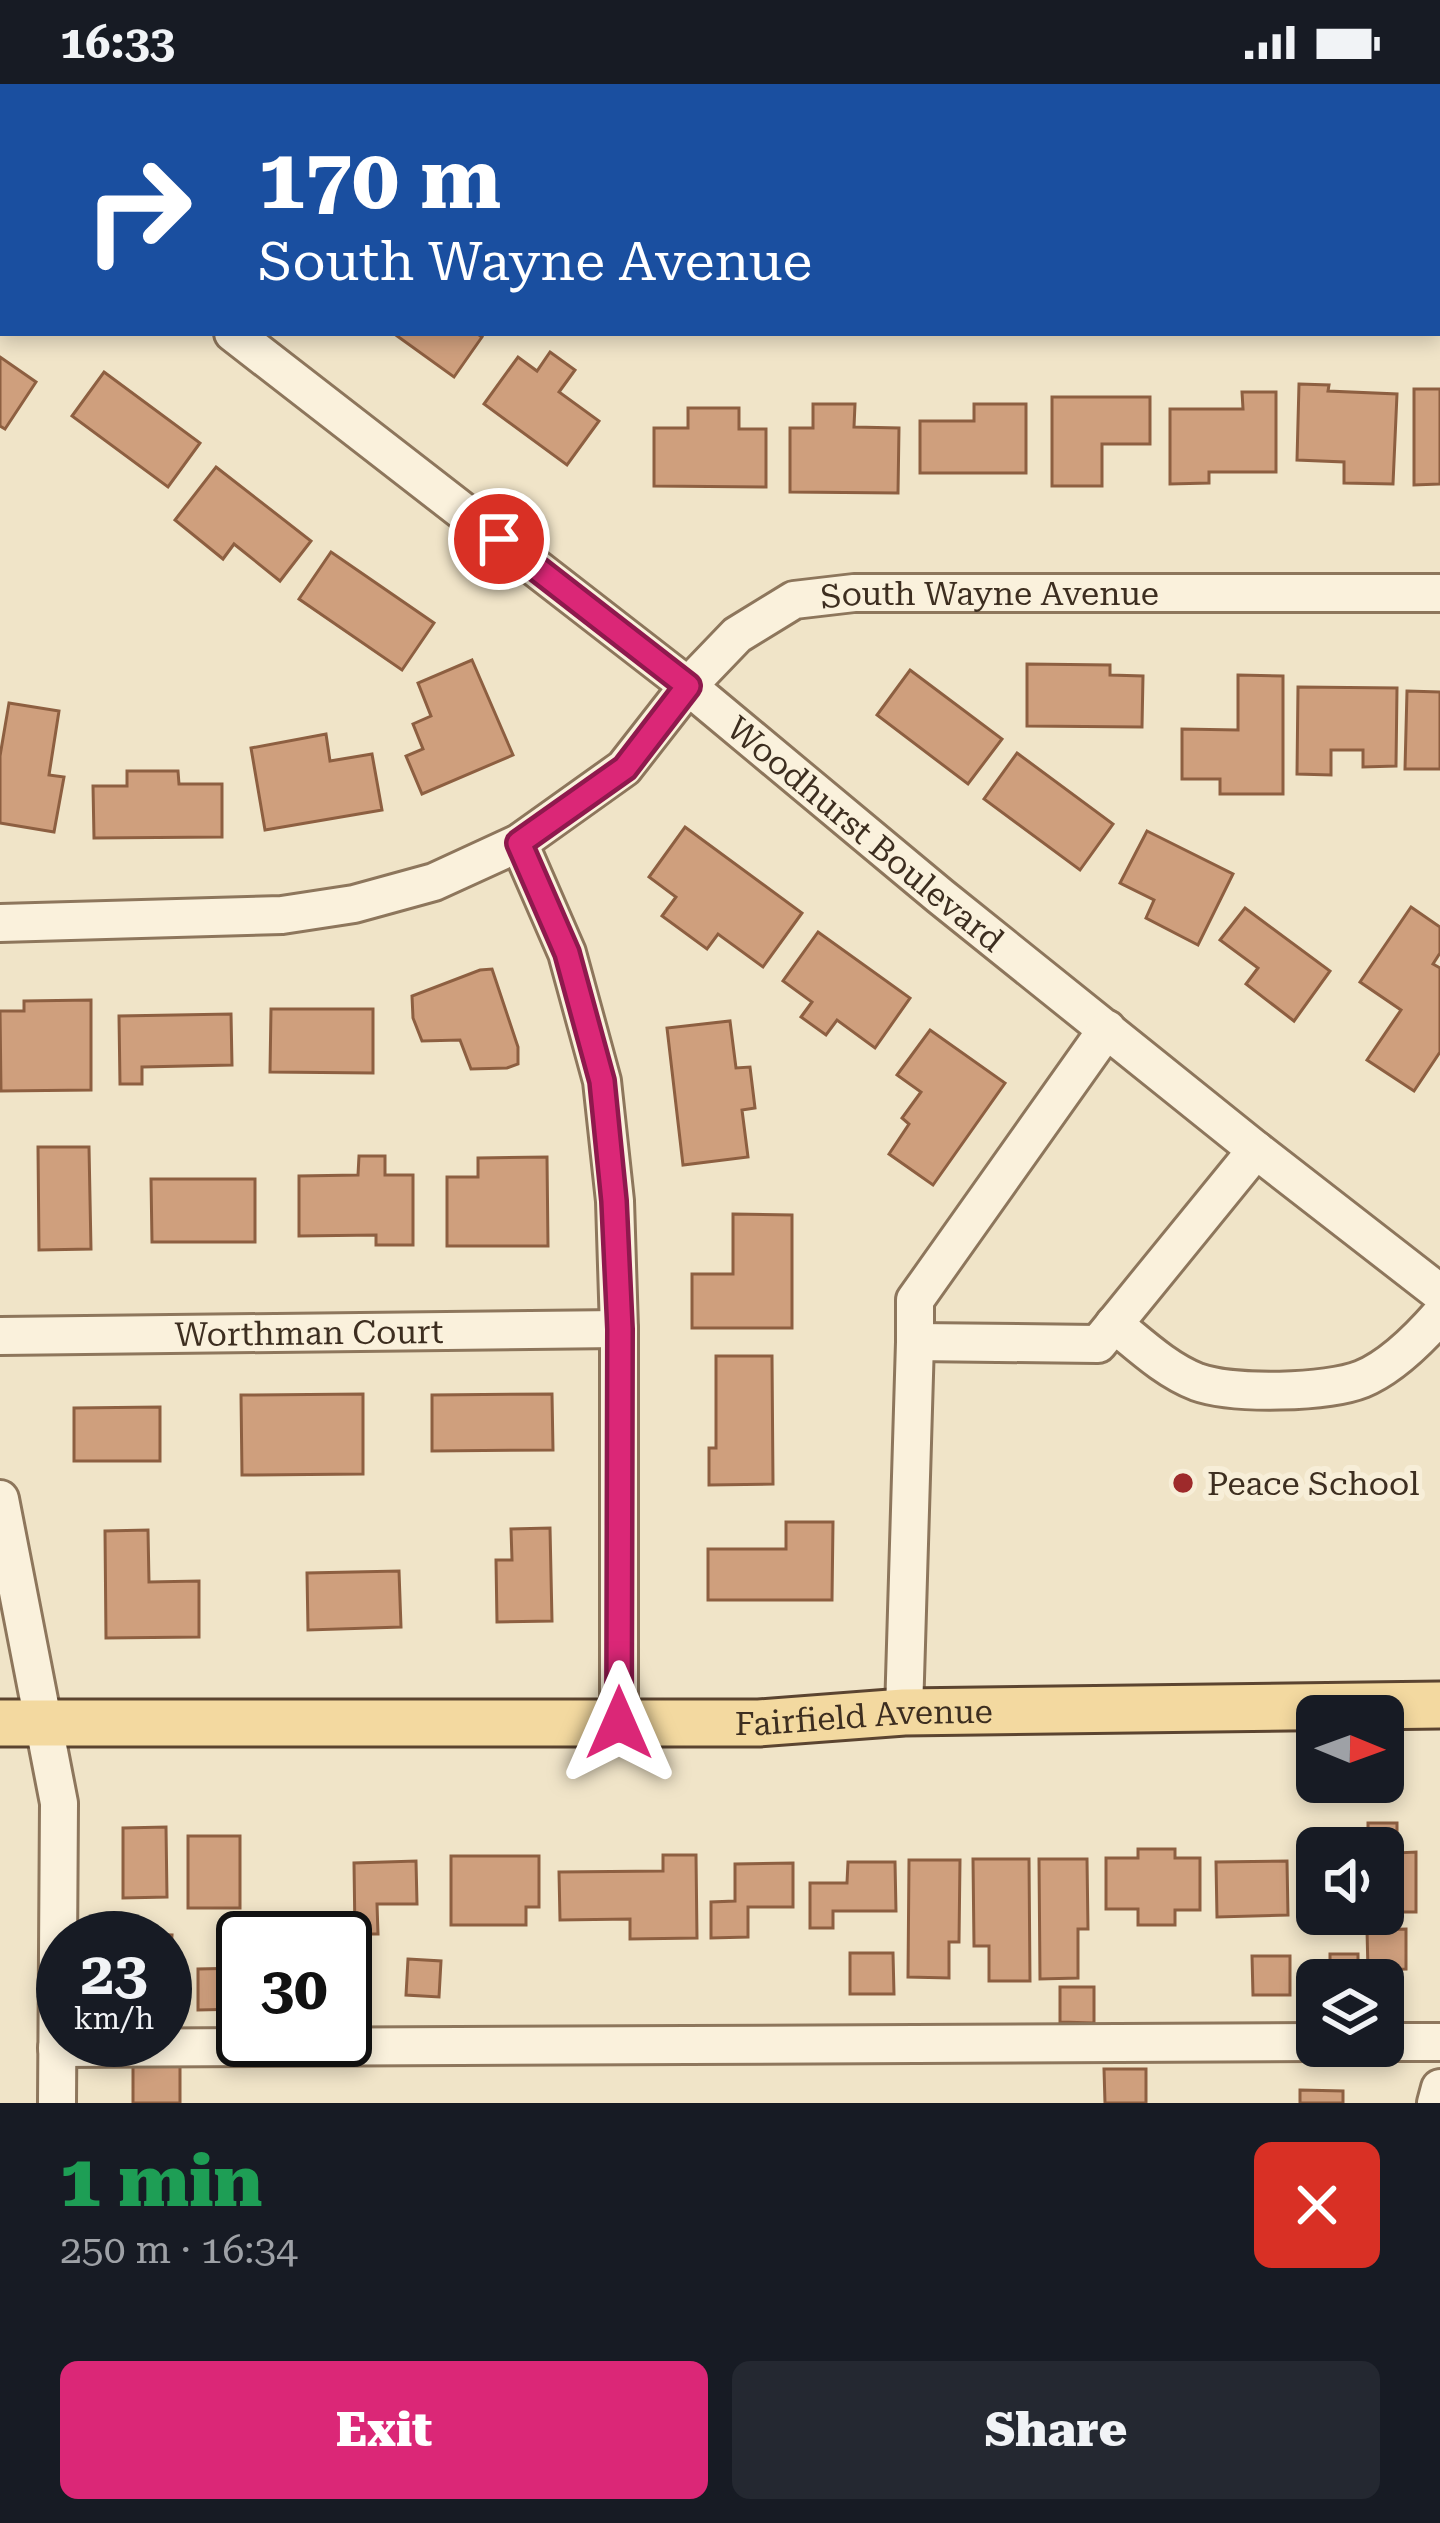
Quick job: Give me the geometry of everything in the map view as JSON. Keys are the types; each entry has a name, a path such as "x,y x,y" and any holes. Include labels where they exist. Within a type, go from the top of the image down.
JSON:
{"main road":[{"name":"Fairfield Avenue","path":"21,1722 759,1723 904,1712 1440,1705"}],"street":[{"name":"Woodhurst Boulevard","path":"237,336 688,686 940,896 1440,1293"},
{"name":"South Wayne Avenue","path":"0,923 282,915 354,904 434,882 519,843 625,768 688,686 737,634 794,600 854,593 1440,593"},
{"path":"519,843 567,953 602,1081 620,1329 619,1723"},
{"path":"904,1712 915,1300 1107,1028"},
{"path":"914,1342 1098,1344 1256,1150"},
{"path":"1114,1324 1159,1360 1198,1382 1243,1391 1305,1389 1361,1379 1392,1360 1440,1315"},
{"name":"Worthman Court","path":"0,1336 620,1329"},
{"path":"0,1498 21,1722 59,1802 59,1911"},
{"path":"192,2048 1296,2042"},
{"path":"1404,2042 1440,2042"},
{"path":"57,2103 58,2067"},
{"path":"1436,2103 1440,2088"}],"building":[{"path":"397,336 482,337 454,377"},
{"path":"550,352 575,370 559,392 599,421 567,465 484,404 518,357 537,371"},
{"path":"0,357 36,382 5,429 0,426"},
{"path":"104,372 200,443 168,487 72,416"},
{"path":"1299,384 1329,385 1328,391 1397,394 1393,484 1344,483 1344,462 1297,460"},
{"path":"1414,389 1440,389 1440,484 1414,485"},
{"path":"1242,392 1276,392 1276,472 1209,472 1209,483 1170,484 1170,409 1243,409"},
{"path":"1052,397 1150,397 1150,444 1102,444 1102,486 1052,486"},
{"path":"813,404 855,404 854,427 899,428 898,493 790,492 790,428 813,428"},
{"path":"974,404 1026,404 1026,473 920,473 920,421 974,421"},
{"path":"688,408 739,408 739,429 766,429 766,487 654,486 654,428 688,428"},
{"path":"216,467 311,541 280,581 234,544 223,559 175,520"},
{"path":"331,552 434,623 402,670 299,599"},
{"path":"472,660 513,755 422,794 406,756 423,749 413,724 431,716 418,683"},
{"path":"1027,664 1110,665 1110,675 1143,676 1142,727 1027,726"},
{"path":"910,670 1002,739 968,784 877,715"},
{"path":"1238,675 1283,676 1283,794 1220,794 1220,779 1182,779 1182,729 1238,730"},
{"path":"1298,687 1397,688 1396,766 1363,767 1363,750 1331,750 1331,775 1297,774"},
{"path":"1407,691 1440,692 1440,769 1405,769"},
{"path":"9,703 59,711 49,775 64,777 54,832 0,823 0,756"},
{"path":"326,734 330,761 372,754 382,810 265,830 251,748"},
{"path":"1017,753 1113,824 1080,870 984,799"},
{"path":"127,771 178,771 179,784 222,784 222,837 94,838 93,786 127,786"},
{"path":"685,827 802,913 763,967 718,934 707,949 662,916 676,897 649,877"},
{"path":"1147,831 1233,874 1198,945 1146,918 1154,900 1120,883"},
{"path":"1411,907 1440,927 1440,953 1433,964 1440,968 1440,1052 1414,1091 1367,1060 1401,1010 1360,982"},
{"path":"1245,908 1330,971 1294,1021 1246,984 1258,968 1220,940"},
{"path":"818,932 910,998 875,1048 837,1020 826,1035 801,1017 812,1002 783,981"},
{"path":"492,969 518,1047 518,1064 471,1069 460,1040 422,1041 413,1018 412,996"},
{"path":"91,1000 91,1090 1,1091 0,1011 24,1011 24,1001"},
{"path":"271,1009 373,1009 373,1073 270,1072"},
{"path":"231,1014 232,1065 142,1067 142,1084 120,1084 119,1016"},
{"path":"730,1021 736,1068 750,1067 755,1108 742,1110 748,1157 683,1165 667,1028"},
{"path":"930,1030 1005,1083 933,1185 889,1154 909,1124 902,1118 921,1092 897,1075"},
{"path":"38,1147 89,1147 91,1249 39,1250"},
{"path":"359,1156 385,1156 385,1175 413,1175 413,1245 376,1245 376,1235 299,1236 299,1176 358,1175"},
{"path":"547,1157 548,1246 447,1246 447,1177 478,1177 478,1158"},
{"path":"151,1179 255,1179 255,1242 152,1242"},
{"path":"733,1214 792,1215 792,1328 692,1328 692,1274 733,1274"},
{"path":"716,1356 772,1356 773,1484 709,1485 709,1448 716,1448"},
{"path":"363,1394 363,1474 242,1475 241,1395"},
{"path":"552,1394 553,1450 432,1451 432,1395"},
{"path":"160,1407 160,1461 74,1461 74,1408"},
{"path":"786,1522 833,1522 832,1600 708,1600 708,1549 786,1549"},
{"path":"550,1528 552,1621 497,1622 496,1560 512,1560 511,1529"},
{"path":"148,1530 149,1582 199,1581 199,1637 106,1638 105,1531"},
{"path":"399,1571 401,1627 308,1630 307,1573"},
{"path":"1368,1823 1397,1823 1397,1827 1368,1827"},
{"path":"166,1827 167,1897 123,1898 123,1828"},
{"path":"188,1836 240,1836 240,1908 188,1908"},
{"path":"1138,1849 1175,1849 1175,1858 1200,1858 1200,1910 1175,1910 1175,1925 1138,1925 1138,1909 1106,1909 1106,1858 1138,1858"},
{"path":"1416,1852 1416,1912 1404,1912 1404,1853"},
{"path":"663,1855 696,1855 697,1938 630,1939 630,1919 560,1920 559,1872 663,1871"},
{"path":"451,1856 539,1856 539,1907 526,1907 526,1925 451,1925"},
{"path":"973,1859 1029,1859 1030,1981 989,1981 989,1946 974,1946"},
{"path":"1039,1859 1087,1859 1088,1929 1078,1929 1078,1978 1040,1979"},
{"path":"909,1860 960,1860 959,1942 949,1942 949,1978 908,1977"},
{"path":"416,1861 417,1904 377,1904 378,1934 372,1934 372,1911 355,1911 354,1863"},
{"path":"1287,1861 1288,1915 1217,1917 1216,1862"},
{"path":"848,1862 895,1862 896,1911 833,1911 833,1928 810,1928 810,1883 847,1883"},
{"path":"793,1863 793,1907 748,1907 748,1937 711,1938 711,1902 735,1901 735,1864"},
{"path":"1404,1929 1406,1969 1404,1959 1368,1959 1367,1935 1404,1935"},
{"path":"850,1953 893,1953 894,1994 850,1994"},
{"path":"1330,1954 1358,1954 1358,1959 1330,1959"},
{"path":"1252,1956 1290,1956 1290,1995 1253,1995"},
{"path":"408,1959 441,1961 439,1997 406,1995"},
{"path":"198,1969 216,1969 216,2010 198,2010"},
{"path":"1060,1987 1094,1987 1094,2023 1060,2022"},
{"path":"133,2067 180,2067 180,2103 133,2103"},
{"path":"1104,2069 1146,2069 1146,2103 1105,2103"},
{"path":"1300,2090 1343,2091 1343,2103 1300,2103"}],"place":[{"name":"Peace School","path":"1183,1483"}],"route":[{"path":"499,539 688,686 625,768 519,843 567,953 602,1081 620,1329 619,1723"}]}
